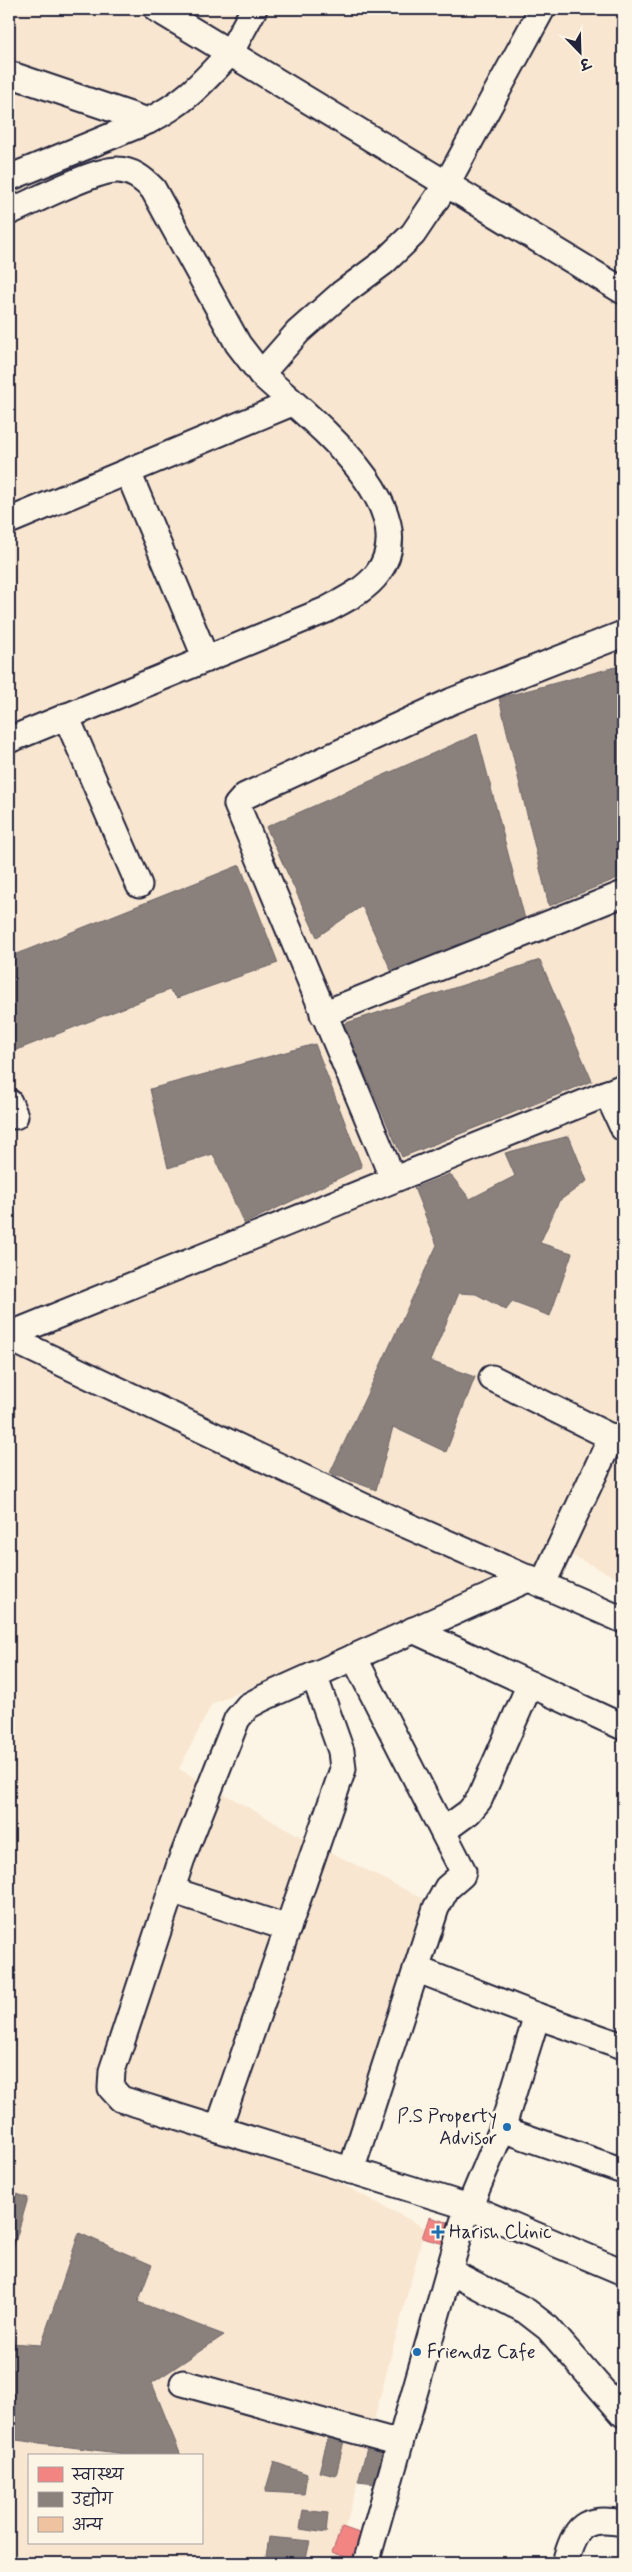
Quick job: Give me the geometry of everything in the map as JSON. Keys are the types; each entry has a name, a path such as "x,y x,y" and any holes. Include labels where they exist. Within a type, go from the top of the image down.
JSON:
{"street":[{"path":"157,9 623,291"},
{"path":"9,178 148,121 174,108 192,95 230,53 254,9"},
{"path":"261,374 298,332 341,294 384,262 413,234 446,185 542,9"},
{"path":"9,74 148,121"},
{"path":"9,212 94,175 117,170 139,176 154,189 238,344 261,374 352,461 378,495 391,528 389,552 378,574 357,593 326,610 9,740"},
{"path":"9,521 292,403"},
{"path":"128,472 206,659"},
{"path":"393,1179 238,814 237,805 240,799 331,755 452,701 623,634"},
{"path":"66,716 139,885"},
{"path":"323,1014 623,894"},
{"path":"9,1337 615,1090 623,1128"},
{"path":"9,1337 365,1507 537,1580 623,1620"},
{"path":"492,1378 617,1440 537,1580 413,1630 314,1675 248,1706 237,1719 172,1890 112,2071 111,2088 121,2099 469,2207 623,2272"},
{"path":"413,1630 623,1726"},
{"path":"351,2171 440,1899 462,1875 461,1866 354,1657"},
{"path":"218,2129 343,1769 341,1751 314,1675"},
{"path":"442,1831 470,1812 479,1800 530,1684"},
{"path":"172,1890 288,1928"},
{"path":"416,1969 537,2016 623,2046"},
{"path":"366,2563 469,2207 502,2129 537,2016"},
{"path":"502,2129 623,2171"},
{"path":"449,2271 526,2311 548,2328 623,2414"},
{"path":"183,2383 400,2443"},
{"path":"564,2563 571,2542 578,2530 592,2521 623,2523"}],"shaded area":[{"path":"9,9 623,9 623,1581 565,1552 212,1704 179,1769 318,1846 432,1903 340,2183 425,2228 336,2563 9,2563"}],"building: स्वास्थ्य":[{"path":"429,2217 450,2223 444,2244 422,2238"},
{"path":"342,2527 365,2535 355,2561 332,2552"}],"building: उद्योग":[{"path":"623,665 623,876 549,906 499,698"},
{"path":"477,734 525,919 395,979 362,906 317,937 266,827"},
{"path":"240,865 278,963 177,998 169,990 9,1053 9,957"},
{"path":"540,960 592,1081 402,1157 343,1024"},
{"path":"315,1044 362,1167 244,1224 213,1154 168,1168 150,1089"},
{"path":"569,1136 587,1181 559,1201 540,1243 572,1253 550,1316 512,1302 506,1310 476,1294 459,1293 430,1361 475,1377 446,1452 393,1427 376,1490 330,1473 437,1245 414,1188 450,1174 470,1199 515,1176 505,1153"},
{"path":"9,2191 28,2198 9,2263"},
{"path":"79,2233 152,2265 138,2302 224,2335 152,2383 180,2454 124,2454 16,2440 9,2451 9,2343 41,2345"},
{"path":"329,2434 345,2436 336,2476 319,2472"},
{"path":"368,2444 389,2448 375,2484 358,2482"},
{"path":"274,2462 307,2474 304,2494 265,2492"},
{"path":"303,2510 328,2513 326,2533 300,2529"},
{"path":"269,2537 310,2541 305,2563 265,2563"}],"building: अन्य":[{"path":"498,2558 523,2563 497,2563"}],"place":[{"name":"P.S Property Advisor","path":"507,2127"},
{"name":"Harish Clinic","path":"438,2232"},
{"name":"Friendz Cafe","path":"417,2352"}]}
